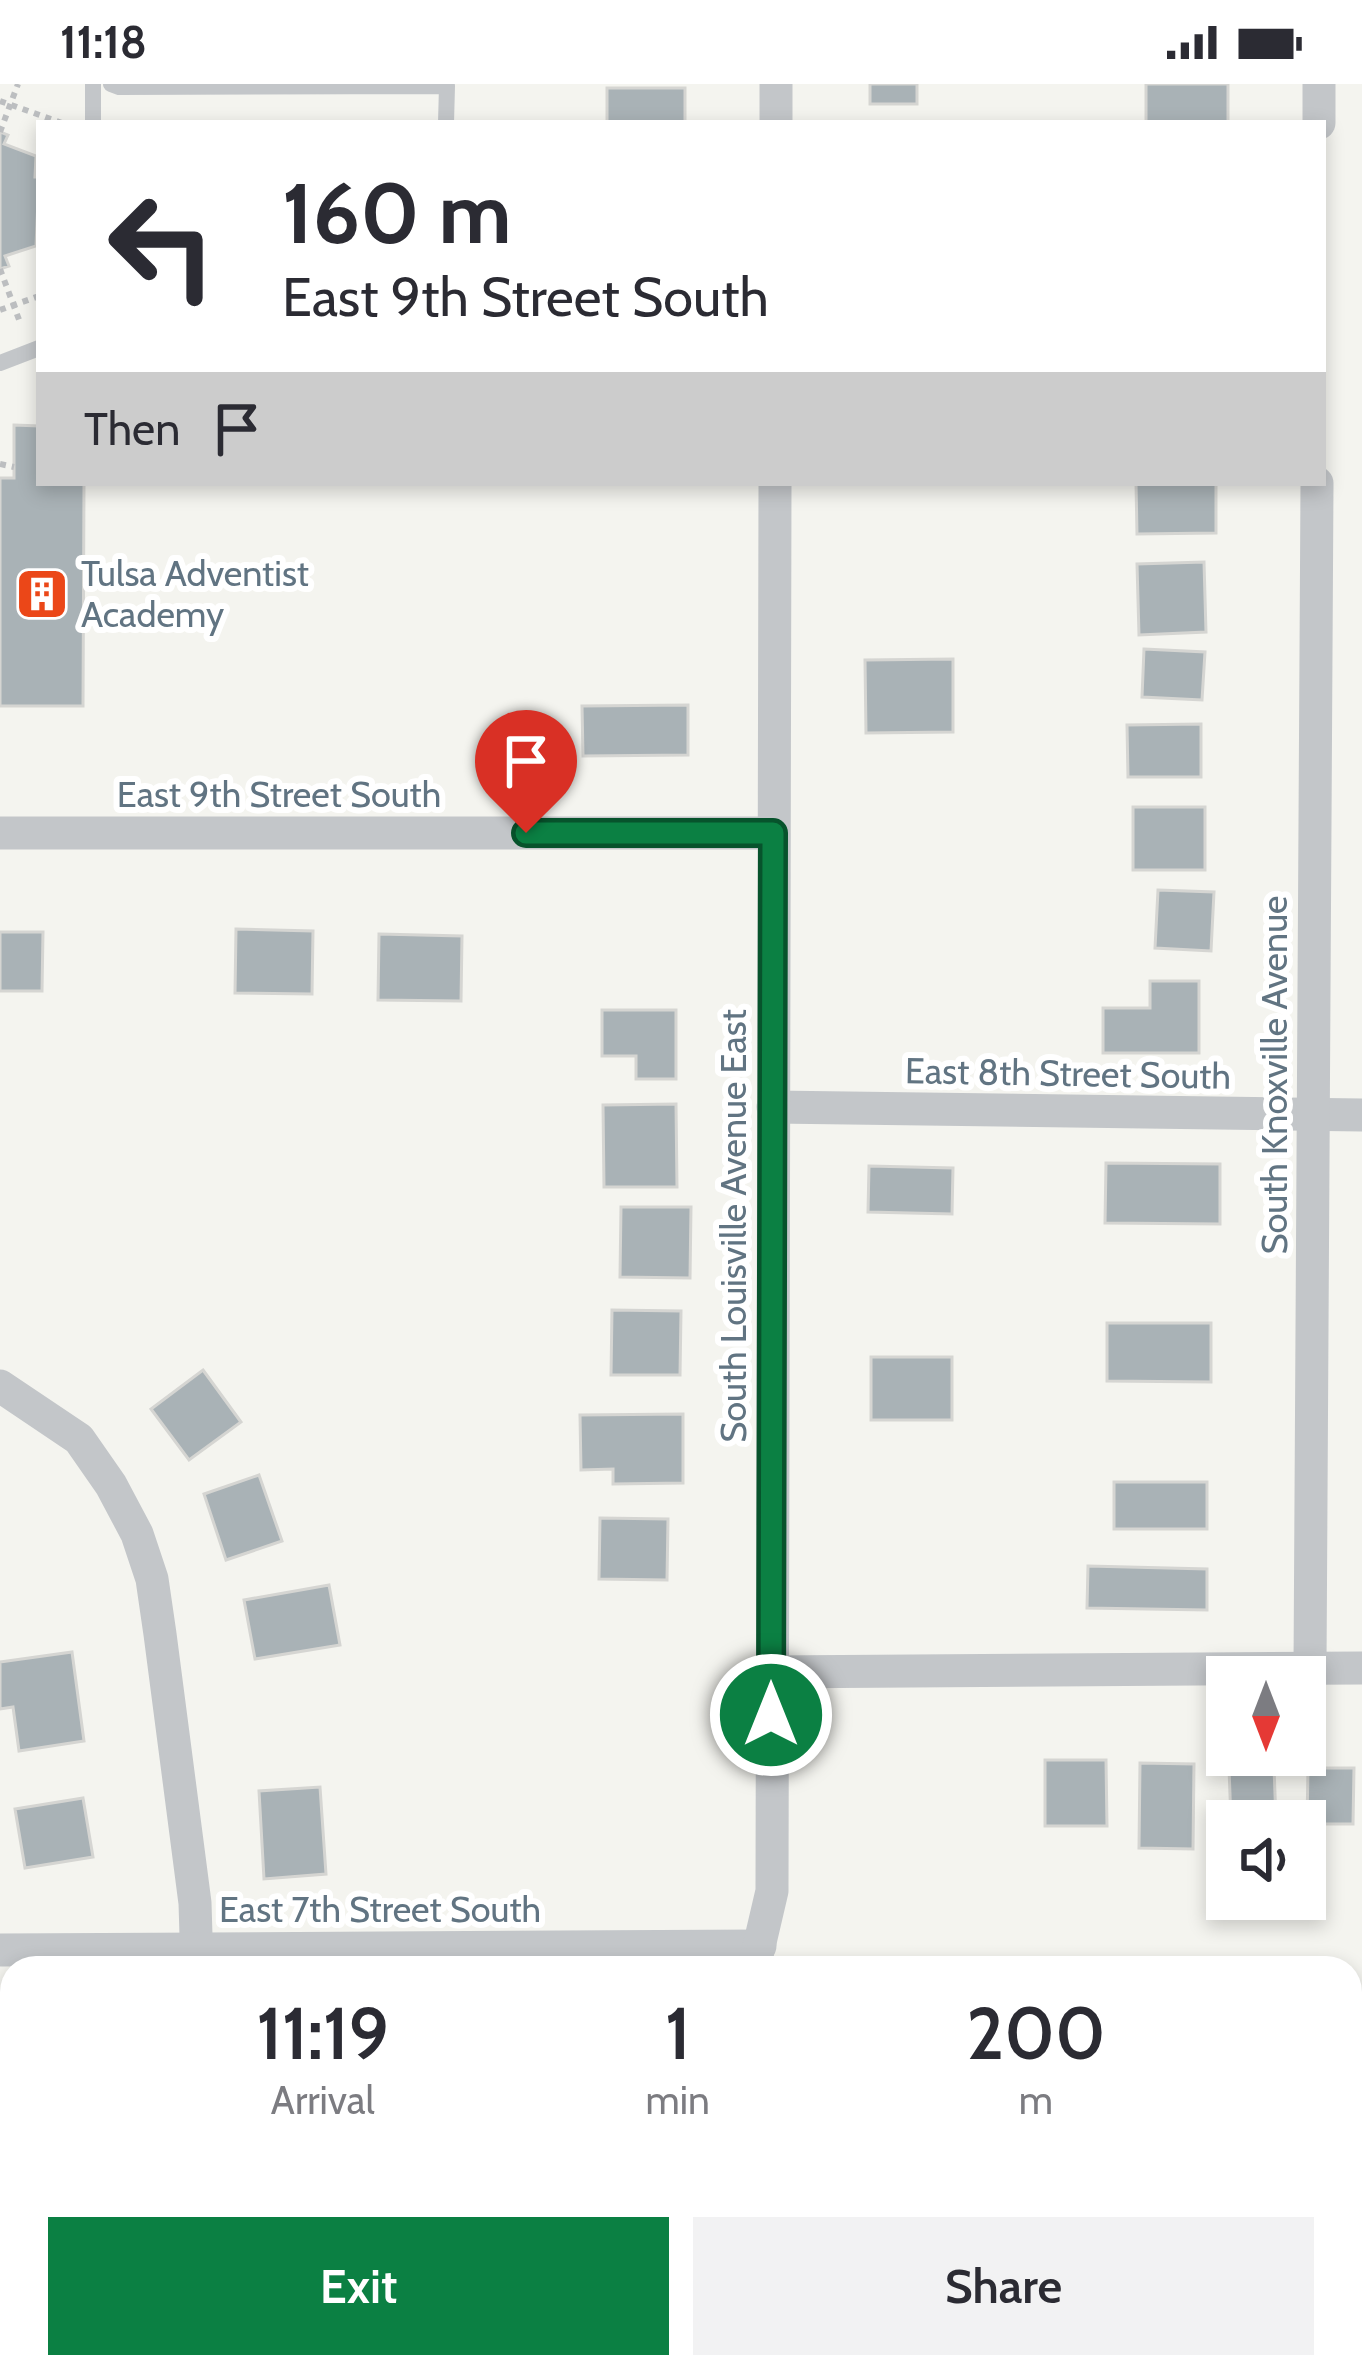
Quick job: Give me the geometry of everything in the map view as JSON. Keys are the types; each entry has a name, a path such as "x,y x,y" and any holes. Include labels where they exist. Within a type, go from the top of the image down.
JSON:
{"street":[{"path":"776,84 776,120"},
{"path":"1319,84 1319,120"},
{"name":"South Louisville Avenue East","path":"757,1956 772,1891 775,486"},
{"name":"South Knoxville Avenue","path":"1310,1656 1317,486"},
{"name":"East 9th Street South","path":"0,833 773,833"},
{"name":"East 8th Street South","path":"773,1107 1362,1115"},
{"path":"0,1386 79,1439 137,1534 152,1579 192,1880 197,1956"},
{"path":"1326,1668 1362,1668"},
{"path":"770,1672 1206,1669"},
{"name":"East 7th Street South","path":"0,1950 148,1956"}],"lane":[{"path":"93,84 93,120"},
{"path":"111,84 447,86 446,120"},
{"path":"0,362 34,350"}],"path":[{"path":"0,132 18,84"},
{"path":"0,100 54,120"},
{"path":"0,269 34,350"},
{"path":"0,310 36,297"},
{"path":"0,464 14,467"}],"building":[{"path":"870,84 917,84 917,104 870,104"},
{"path":"1146,84 1228,84 1228,120 1146,120"},
{"path":"607,88 685,88 685,120 607,120"},
{"path":"0,132 8,135 4,144 36,156 36,246 5,256 9,266 0,269"},
{"name":"Tulsa Adventist Academy","path":"14,425 36,426 36,486 84,486 83,706 0,706 0,478 14,478"},
{"path":"1136,486 1216,486 1216,533 1137,534"},
{"path":"1204,562 1206,632 1139,635 1137,564"},
{"path":"1144,649 1205,652 1202,700 1142,697"},
{"path":"953,659 953,732 866,733 865,660"},
{"path":"688,705 688,755 583,756 582,706"},
{"path":"1201,724 1201,777 1128,777 1127,725"},
{"path":"1133,807 1205,807 1205,870 1133,870"},
{"path":"1158,890 1214,892 1211,951 1155,948"},
{"path":"236,929 313,931 312,994 235,993"},
{"path":"0,932 43,932 42,991 0,991"},
{"path":"379,934 462,936 461,1001 378,1000"},
{"path":"1150,981 1199,981 1199,1053 1103,1053 1103,1008 1150,1008"},
{"path":"602,1010 676,1010 676,1079 636,1079 636,1056 602,1056"},
{"path":"676,1104 677,1187 604,1187 603,1105"},
{"path":"1106,1163 1220,1164 1220,1224 1105,1223"},
{"path":"869,1166 953,1168 952,1214 868,1212"},
{"path":"621,1207 691,1207 690,1278 620,1277"},
{"path":"612,1310 681,1311 680,1375 611,1375"},
{"path":"1107,1323 1211,1323 1211,1382 1107,1381"},
{"path":"871,1357 952,1357 952,1420 871,1420"},
{"path":"203,1370 241,1422 189,1460 151,1409"},
{"path":"683,1414 683,1483 613,1484 613,1469 581,1470 580,1415"},
{"path":"259,1475 282,1541 226,1560 204,1494"},
{"path":"1114,1482 1207,1482 1207,1529 1114,1529"},
{"path":"600,1518 668,1519 667,1580 599,1579"},
{"path":"1088,1566 1207,1569 1207,1610 1087,1608"},
{"path":"329,1585 340,1645 255,1659 244,1600"},
{"path":"72,1652 84,1741 19,1751 13,1707 0,1709 0,1662"},
{"path":"1045,1760 1106,1760 1107,1826 1045,1826"},
{"path":"1140,1763 1194,1764 1193,1849 1139,1848"},
{"path":"1326,1768 1354,1768 1353,1824 1326,1824 1326,1800 1307,1800 1308,1776 1326,1776"},
{"path":"1229,1776 1274,1776 1275,1800 1230,1800"},
{"path":"320,1787 326,1874 264,1879 259,1791"},
{"path":"83,1798 93,1857 25,1868 15,1809"}],"place":[{"name":"Tulsa Adventist Academy","path":"42,594"}],"route":[{"path":"526,833 773,833 771,1715"}]}
